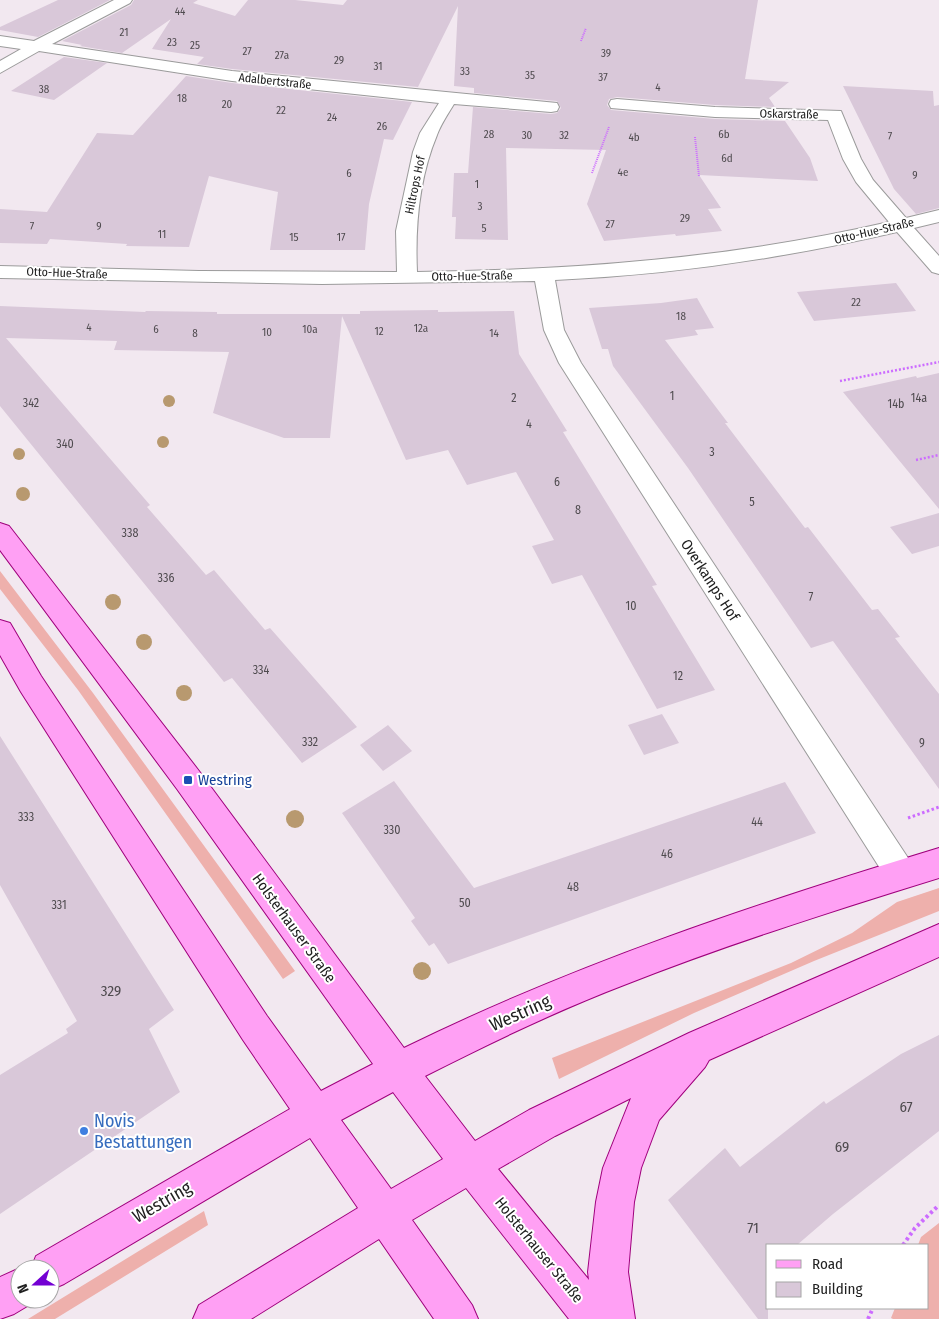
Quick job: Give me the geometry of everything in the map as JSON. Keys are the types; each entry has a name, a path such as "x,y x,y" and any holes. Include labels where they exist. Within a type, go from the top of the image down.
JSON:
{"main road":[{"name":"Holsterhauser Straße","path":"0,532 188,780 399,1071 470,1164 595,1319"},
{"path":"0,631 31,684 162,886 315,1116 458,1319"},
{"name":"Westring","path":"60,1264 150,1209 315,1116 399,1071 522,1011 680,947 939,863"},
{"path":"213,1319 384,1214 542,1124 701,1045 939,940"},
{"path":"615,1319 608,1272 622,1168 645,1108 701,1045"}],"street":[{"path":"0,68 35,47 125,0"},
{"name":"Adalbertstraße","path":"0,41 232,76 448,99 551,107"},
{"name":"Hiltrops Hof","path":"408,278 406,231 416,177 427,139 448,99"},
{"name":"Oskarstraße","path":"617,104 693,110 834,115 852,159 865,182 939,268"},
{"name":"Otto-Hue-Straße","path":"0,272 196,277 408,278 544,274 627,269 735,257 819,244 939,216"},
{"name":"Overkamps Hof","path":"544,274 554,330 570,364 901,874"}],"path":[{"path":"581,42 586,28"},
{"path":"592,173 617,104"},
{"path":"693,110 699,176"},
{"path":"840,381 939,362"},
{"path":"916,460 939,455"},
{"path":"904,1244 915,1228 939,1205"}],"shaded area":[{"path":"0,571 93,693 295,971 283,979 78,690 0,589"},
{"path":"939,888 939,911 814,961 694,1013 559,1079 552,1058 791,963 852,933 897,902"},
{"path":"204,1211 208,1225 55,1319 28,1319 44,1309 60,1309 60,1299"},
{"path":"939,1223 939,1319 893,1319 891,1318 895,1309 929,1309 929,1244 918,1244 921,1237"}],"building":[{"path":"58,0 110,0 38,37 0,30 0,27"},
{"path":"134,0 198,0 193,3 235,16 248,0 295,0 343,5 347,0 758,0 745,79 789,82 769,98 775,107 715,105 617,97 609,99 607,105 611,110 715,119 785,121 810,158 818,181 699,175 721,208 708,209 722,231 604,241 587,204 606,150 506,148 508,240 455,239 456,217 452,217 454,173 468,173 473,107 551,114 557,113 561,108 557,101 474,93 474,88 454,86 458,6 418,87 197,64 204,57 152,49 171,19 122,53 62,41 131,5"},
{"path":"64,57 107,63 54,100 11,91"},
{"path":"186,76 232,83 412,102 393,140 384,139 369,204 365,250 270,250 278,192 209,176 189,247 126,246 127,244 50,239 47,244 0,243 0,209 47,212 97,133 133,135"},
{"path":"843,86 933,91 934,106 939,105 939,208 916,214 894,189"},
{"path":"896,283 916,311 814,321 797,292"},
{"path":"697,298 714,328 695,330 698,335 665,340 805,528 808,527 872,610 878,609 900,637 895,638 939,694 939,789 833,641 811,648 688,468 613,366 608,349 602,349 589,308 661,303"},
{"path":"0,306 145,312 217,312 217,314 360,314 360,311 438,310 438,312 514,311 519,354 567,431 563,432 657,585 652,586 715,690 657,709 582,575 552,584 532,546 554,540 516,472 467,485 448,450 406,460 342,316 330,438 284,438 213,413 229,352 114,350 117,341 6,338 150,505 147,507 206,575 214,570 265,630 270,628 357,727 302,763 232,678 224,682 0,406"},
{"path":"939,373 939,509 843,392 916,376 917,378"},
{"path":"939,513 939,546 912,554 890,527"},
{"path":"662,714 679,743 644,755 628,725"},
{"path":"388,725 412,751 383,771 360,745"},
{"path":"0,736 174,1010 149,1029 180,1092 0,1214 0,1075 68,1033 66,1029 77,1021 0,885"},
{"path":"394,781 474,888 785,782 816,833 448,964 434,943 429,946 411,921 415,918 342,813"},
{"path":"939,1035 939,1131 833,1214 798,1244 766,1244 766,1309 768,1309 768,1319 758,1319 668,1200 725,1148 740,1167 824,1101 826,1104 901,1054"}],"place":[{"name":"Westring","path":"188,780"},
{"name":"Novis Bestattungen","path":"84,1131"}]}
